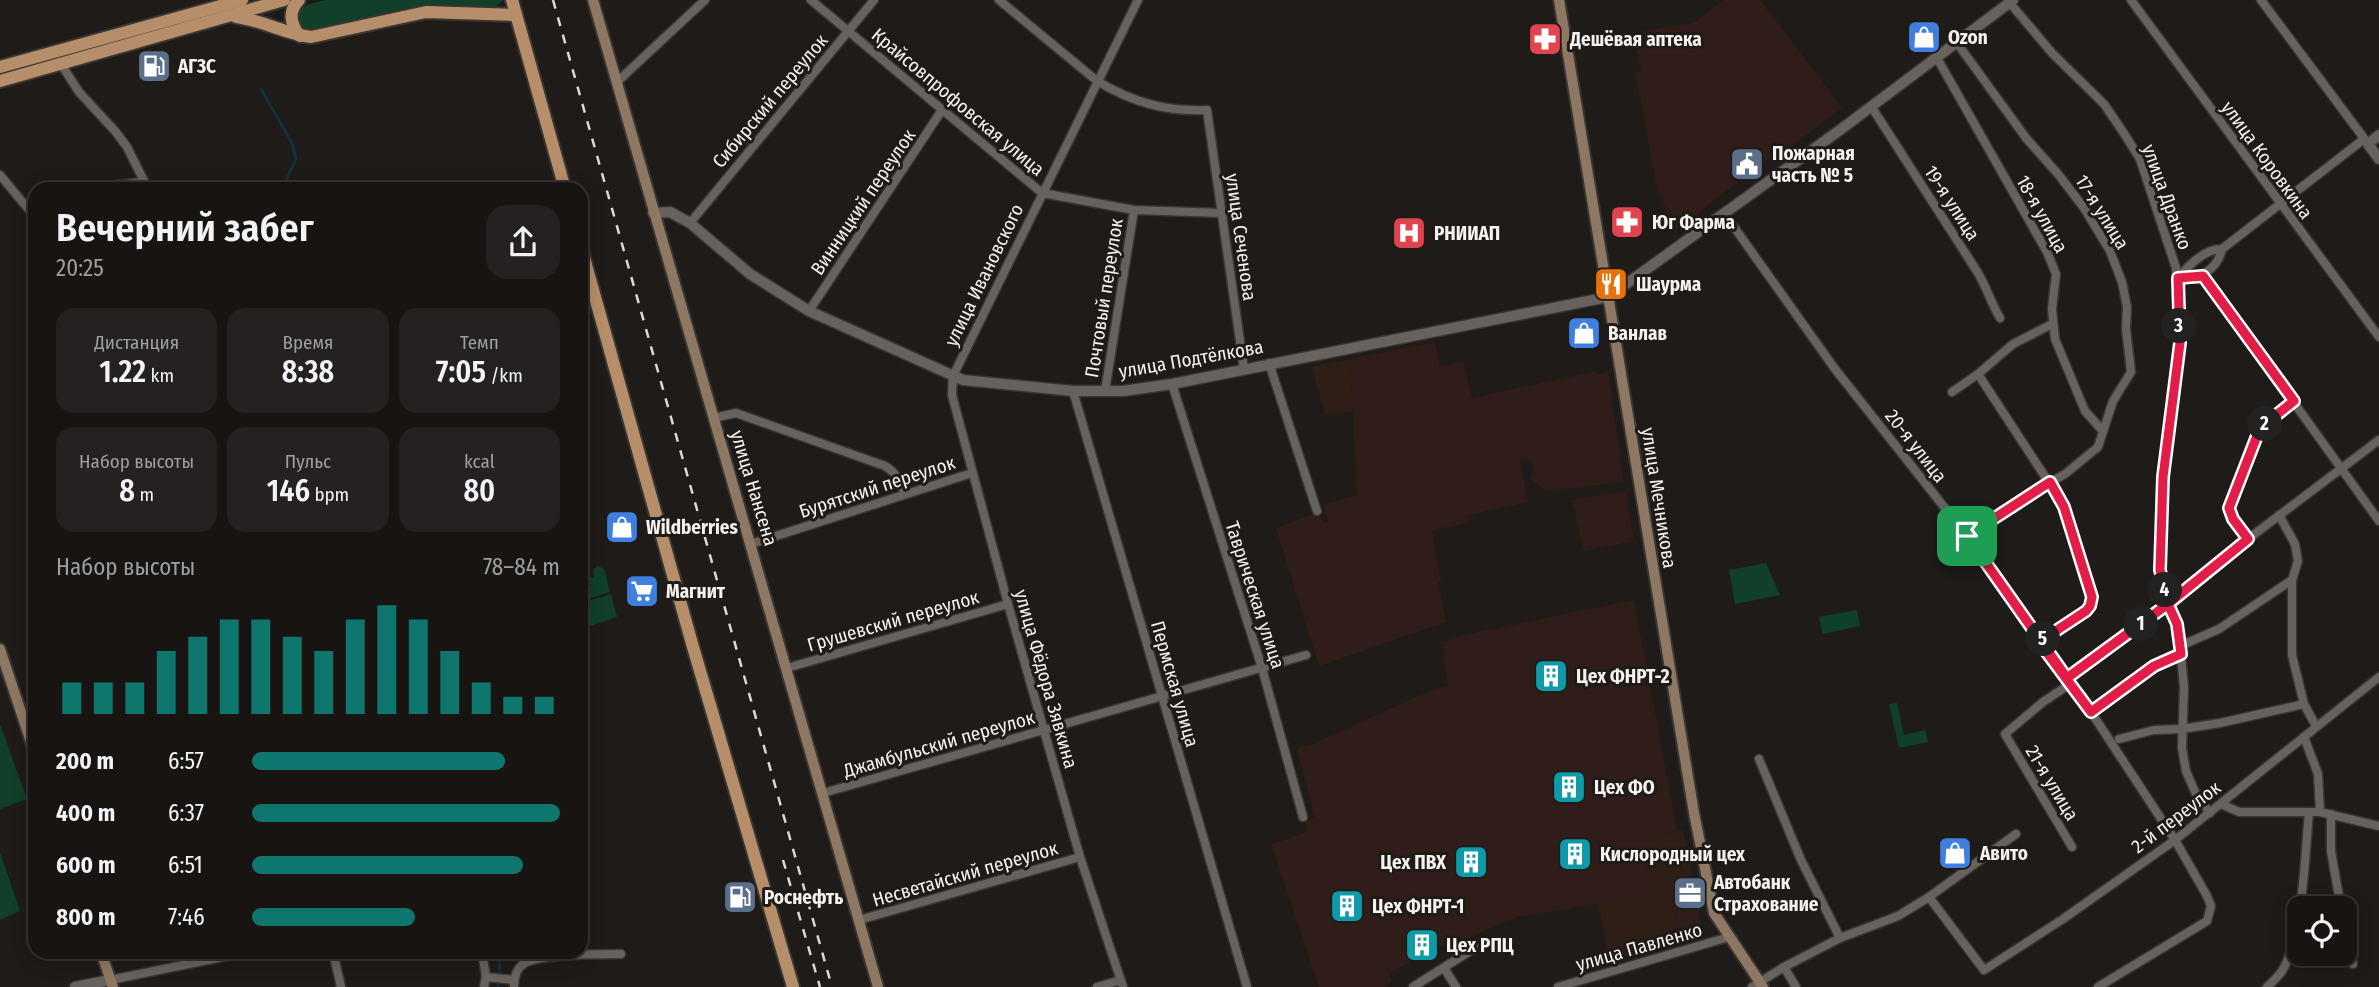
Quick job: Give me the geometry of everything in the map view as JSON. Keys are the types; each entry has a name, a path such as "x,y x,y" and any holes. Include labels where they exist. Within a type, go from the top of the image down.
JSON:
{"main road":[{"path":"0,67 234,5 284,0"},
{"path":"299,0 291,11 291,21 300,36"},
{"path":"512,0 563,182"},
{"name":"улица Нансена","path":"593,0 878,987"},
{"name":"улица Мечникова","path":"1559,0 1694,813 1714,913 1758,985"},
{"path":"234,5 252,19 300,36 324,36 426,12 516,15"},
{"path":"0,81 61,64 234,5"},
{"path":"588,272 693,647 793,987"},
{"path":"0,649 28,733"},
{"path":"103,959 112,983"}],"street":[{"path":"617,82 705,0"},
{"name":"Крайсовпрофовская улица","path":"811,0 1042,193 1134,210 1222,213"},
{"name":"Сибирский переулок","path":"690,223 874,0"},
{"path":"999,0 1097,81"},
{"name":"улица Ивановского","path":"953,376 1138,0"},
{"name":"улица Коровкина","path":"2131,0 2379,337"},
{"path":"2261,0 2379,159"},
{"path":"1608,297 1937,58 2011,1"},
{"name":"улица Дранко","path":"2011,1 2052,53 2104,104 2140,159 2169,242 2178,278 2180,343 2163,477 2160,570 2168,604 2177,624 2183,687 2182,748 2186,771 2196,794 2210,813"},
{"name":"17-я улица","path":"1957,43 2026,138 2084,208 2116,264 2127,307 2126,329 2131,372 2113,401 2098,447 2078,465 1967,536"},
{"name":"18-я улица","path":"1937,58 2047,252 2056,274 2052,324 2055,339 2085,411 2102,430"},
{"path":"61,64 79,92 127,147 144,182"},
{"name":"улица Сеченова","path":"1097,81 1131,99 1153,106 1182,111 1207,110 1244,369"},
{"name":"19-я улица","path":"1871,106 1978,273 2000,318"},
{"name":"Винницкий переулок","path":"809,311 943,110"},
{"path":"2178,278 2203,276 2213,268 2222,249 2279,204 2366,141 2379,135"},
{"path":"0,175 28,207"},
{"name":"Почтовый переулок","path":"1105,391 1134,210"},
{"name":"улица Подтёлкова","path":"653,213 670,212 690,223 750,274 809,311 953,376 963,380 1073,391 1124,391 1172,384 1608,297"},
{"name":"20-я улица","path":"1724,213 1835,369 1967,536 2039,642 2091,712 2175,840 2207,896 2211,906 2207,921 2098,987"},
{"path":"2178,278 2207,252 2222,249"},
{"path":"2203,276 2379,521"},
{"path":"1952,392 2014,344 2052,324"},
{"path":"1269,363 1317,511"},
{"path":"1978,374 2064,507 2092,597 2086,611 2039,642"},
{"name":"улица Фёдора Зявкина","path":"953,376 952,395 1008,604 1080,857 1122,984"},
{"name":"Таврическая улица","path":"1172,384 1262,668 1303,817"},
{"name":"Пермская улица","path":"1073,391 1247,987"},
{"path":"2248,539 2233,519 2229,508 2260,428 2294,401"},
{"path":"713,418 736,413 885,466 899,479 905,494"},
{"path":"2068,681 2379,440"},
{"name":"Бурятский переулок","path":"751,544 972,473"},
{"path":"2279,515 2295,544 2298,561 2292,580 2292,655 2304,704 2316,726"},
{"path":"2091,712 2154,666 2219,629 2292,580"},
{"name":"Грушевский переулок","path":"787,668 1008,604"},
{"name":"Джамбульский переулок","path":"823,793 1306,655"},
{"name":"2-й переулок","path":"1929,898 1984,970 2063,919 2175,840 2379,677"},
{"name":"21-я улица","path":"2068,681 2004,734 2072,847"},
{"path":"2119,739 2154,730 2181,729 2233,720 2304,704"},
{"path":"23,718 28,716"},
{"path":"2304,737 2318,774 2320,812"},
{"path":"1759,759 1801,860 1840,938"},
{"path":"2221,804 2239,812 2320,812 2379,826"},
{"path":"2267,987 2281,974 2297,931 2309,812"},
{"path":"2331,814 2330,851 2339,896"},
{"path":"1758,985 1784,967 1840,938 1898,916 1929,898 2016,834"},
{"name":"Несветайский переулок","path":"859,920 1080,857"},
{"name":"улица Павленко","path":"1558,987 1729,937"},
{"path":"1413,987 1481,944"},
{"path":"588,956 621,954"},
{"path":"75,987 112,983 217,959"},
{"path":"335,959 341,987"},
{"path":"483,959 486,977 484,987"},
{"path":"486,977 511,982 517,971 527,962 542,959"},
{"path":"1784,967 1796,987"},
{"path":"1444,968 1456,987"},
{"path":"1097,987 1122,984"}],"shaded area":[{"path":"1724,0 1760,0 1842,108 1783,153 1780,150 1673,232 1661,195 1658,194 1636,76 1636,73 1641,71 1636,44 1639,42 1637,32 1694,23"},
{"path":"1435,342 1440,366 1463,362 1472,398 1596,371 1597,374 1608,372 1624,482 1546,491 1530,478 1534,470 1531,460 1520,461 1528,502 1468,515 1469,523 1432,530 1446,622 1319,666 1276,528 1313,514 1320,514 1323,522 1328,521 1323,505 1357,495 1350,359"},
{"path":"1350,359 1353,411 1325,415 1312,367"},
{"path":"1626,491 1634,541 1584,551 1572,500"},
{"path":"1634,600 1677,831 1640,843 1650,891 1624,896 1624,899 1517,917 1458,944 1455,939 1389,973 1392,982 1383,987 1319,987 1271,844 1308,830 1305,822 1315,817 1297,749 1436,688 1448,686 1442,642 1449,641 1449,638"},
{"path":"1683,830 1693,880 1677,884 1676,928 1668,931 1669,942 1610,961 1598,904 1624,899 1640,843 1652,837"},
{"path":"1693,880 1702,931 1684,937 1682,927 1676,928 1677,883"}],"green space":[{"path":"326,0 503,0 495,7 485,9 422,6 313,31 302,29 295,16 297,12 308,5"},
{"path":"1766,563 1780,595 1735,604 1729,570"},
{"path":"598,566 604,569 610,592 588,599 588,587 591,586 589,578 594,577 593,569"},
{"path":"611,594 617,617 588,627 588,601"},
{"path":"1857,610 1860,626 1823,634 1819,617"},
{"path":"1897,703 1904,735 1925,730 1928,742 1899,748 1889,704"},
{"path":"0,724 27,799 0,809"},
{"path":"0,852 20,911 0,920"}],"waterway":[{"path":"261,89 292,143 296,159 285,182"},
{"path":"498,987 499,959"}],"railway":[{"path":"553,0 832,987"},
{"path":"783,860 820,987"}],"place":[{"name":"Ozon","path":"1924,37"},
{"name":"Дешёвая аптека","path":"1545,39"},
{"name":"АГЗС","path":"154,66"},
{"name":"Пожарная часть № 5","path":"1747,164"},
{"name":"Юг Фарма","path":"1627,222"},
{"name":"РНИИАП","path":"1409,233"},
{"name":"Шаурма","path":"1611,284"},
{"name":"Ванлав","path":"1584,333"},
{"name":"Wildberries","path":"622,527"},
{"name":"Магнит","path":"642,591"},
{"name":"Цех ФНРТ-2","path":"1551,676"},
{"name":"Цех ФО","path":"1569,787"},
{"name":"Авито","path":"1955,853"},
{"name":"Кислородный цех","path":"1575,854"},
{"name":"Цех ПВХ","path":"1471,862"},
{"name":"Автобанк Страхование","path":"1690,893"},
{"name":"Роснефть","path":"740,897"},
{"name":"Цех ФНРТ-1","path":"1347,906"},
{"name":"Цех РПЦ","path":"1422,945"}],"route":[{"path":"1967,536 2039,642 2067,678 2168,604 2248,539 2233,519 2229,508 2260,428 2294,401 2203,276 2178,278 2180,343 2163,477 2160,570 2168,604 2177,624 2181,654 2154,666 2091,712 2039,642 2086,611 2092,597 2064,507 2050,482 1967,536"}]}
